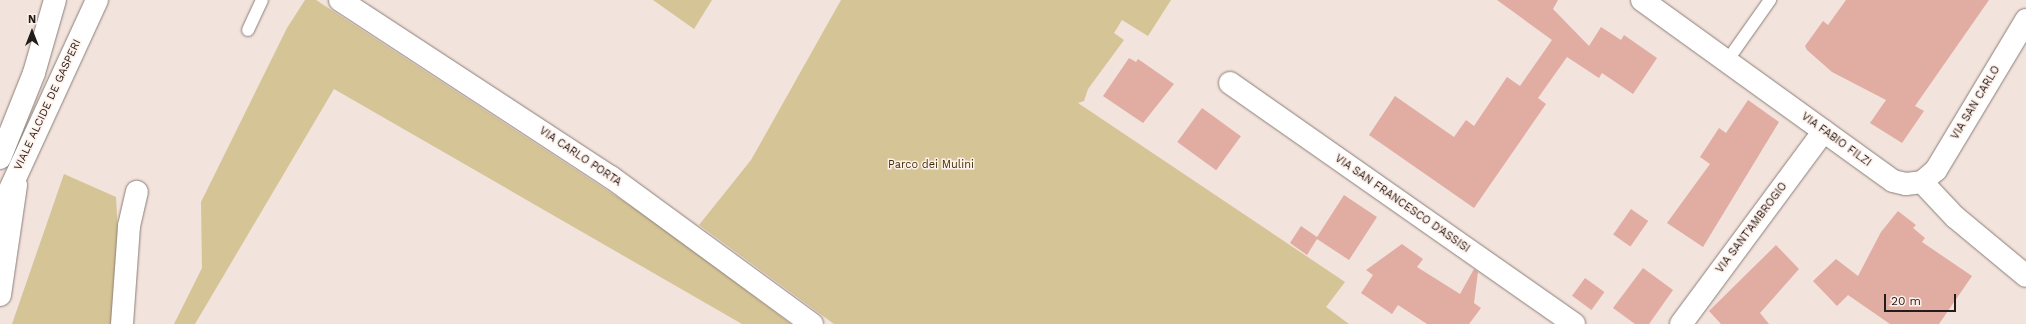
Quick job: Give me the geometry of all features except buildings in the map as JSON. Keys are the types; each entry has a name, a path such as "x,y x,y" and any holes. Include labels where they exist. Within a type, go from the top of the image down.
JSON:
{"street":[{"name":"VIALE ALCIDE DE GASPERI","path":"0,158 34,73 55,0"},
{"name":"VIALE ALCIDE DE GASPERI","path":"0,211 97,0"},
{"name":"VIA CARLO PORTA","path":"340,0 611,177 812,324"},
{"name":"VIA FABIO FILZI","path":"1642,0 1893,181 1922,182"},
{"name":"VIA SAN CARLO","path":"1922,182 1936,170 2026,20"},
{"name":"VIA SAN FRANCESCO D'ASSISI","path":"1230,83 1574,324"},
{"name":"VIA SANT'AMBROGIO","path":"1681,324 1824,131"},
{"path":"0,295 18,169"},
{"path":"1922,182 1955,217 2026,276"},
{"path":"122,324 129,226 137,192"}],"lane":[{"path":"248,30 262,0"},
{"path":"1727,61 1770,0"}],"green space":[{"path":"305,0 316,0 657,223 791,324 742,324 334,89 195,324 174,324 202,268 201,202 287,28"},
{"path":"653,0 712,0 694,29"},
{"name":"Parco dei Mulini","path":"841,0 1171,0 1148,36 1122,20 1114,33 1124,40 1088,89 1084,101 1078,103 1345,282 1326,307 1349,324 834,324 699,225 751,160"},
{"path":"64,174 116,197 123,324 12,324"}]}
